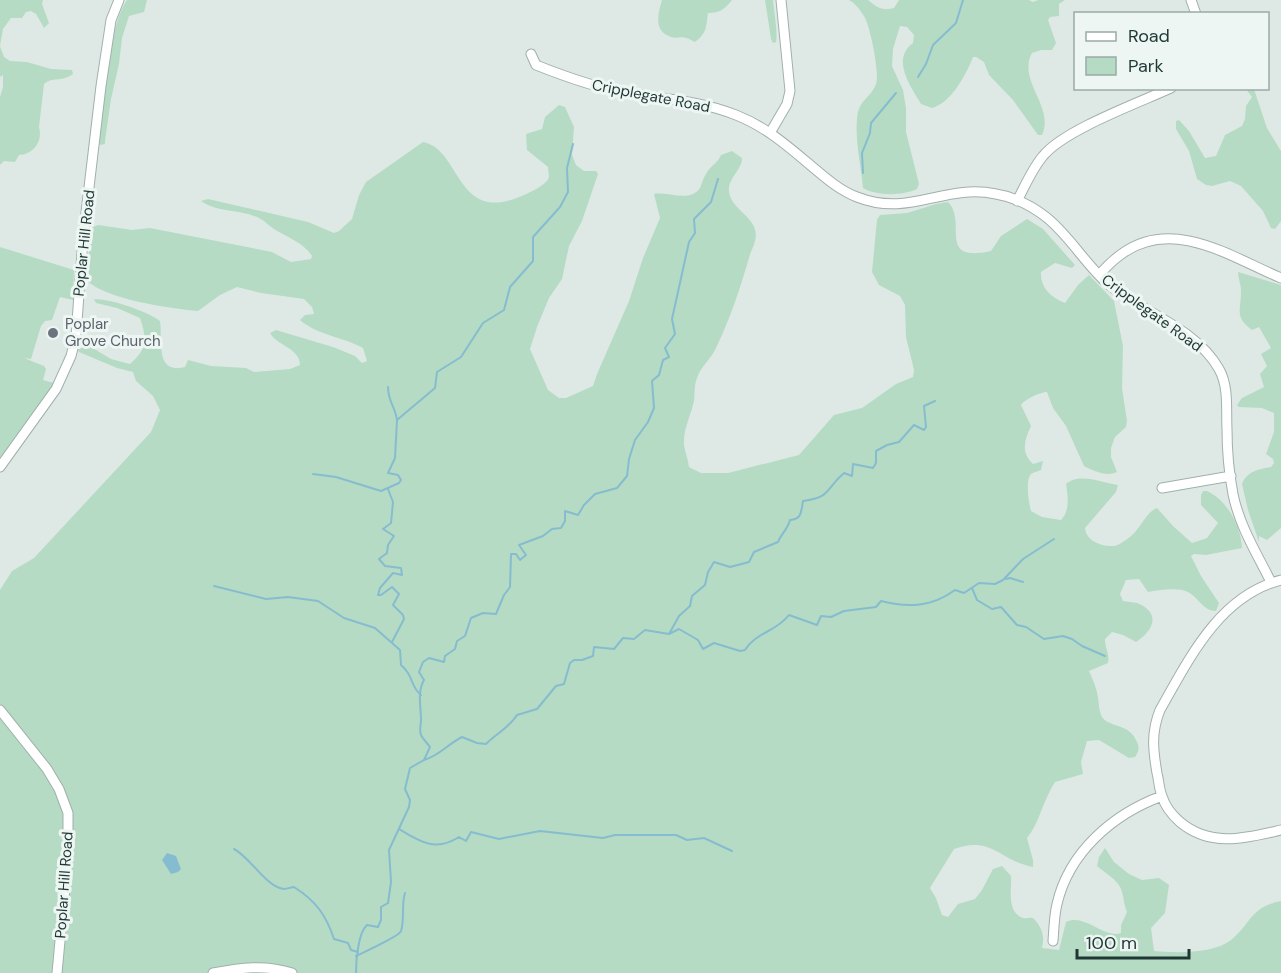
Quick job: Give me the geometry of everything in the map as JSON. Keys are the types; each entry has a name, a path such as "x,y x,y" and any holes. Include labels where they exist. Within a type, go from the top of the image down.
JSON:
{"street":[{"name":"Poplar Hill Road","path":"0,467 56,389 71,356 76,336 83,238 100,86 111,20 119,0"},
{"path":"770,133 787,104 790,91 781,0"},
{"name":"Cripplegate Road","path":"531,54 536,65 577,81 605,89 676,99 738,116 770,133 839,188 857,198 870,202 907,204 945,194 994,193 1037,211 1055,225 1099,275 1136,303 1187,334 1211,357 1224,379 1231,476 1236,506 1246,532 1276,581"},
{"path":"1017,201 1033,170 1053,146 1083,129 1167,90"},
{"path":"1099,275 1125,251 1165,238 1194,241 1281,278"},
{"path":"1162,488 1231,476"},
{"path":"1276,581 1236,603 1203,637 1160,710 1155,722 1152,743 1162,796 1169,811 1183,825 1212,838 1239,839 1281,831"},
{"name":"Poplar Hill Road","path":"0,710 46,769 59,789 68,813 68,855 57,973"},
{"path":"1053,941 1057,905 1064,882 1075,862 1095,837 1123,814 1139,804 1162,796"},
{"path":"213,973 257,967 274,968 292,973"}],"green space":[{"path":"0,0 43,0 42,4 49,23 44,28 36,14 31,11 26,12 22,18 11,18 3,29 0,46"},
{"path":"127,0 147,0 144,12 129,16 122,38 105,144 100,145 110,49 120,13"},
{"path":"662,0 732,0 722,10 708,13 704,33 695,42 684,37 671,37 661,31 658,16"},
{"path":"765,0 773,0 777,34 776,42 773,43 771,39"},
{"path":"849,0 868,0 877,7 886,9 894,8 899,0 1029,0 1033,2 1065,0 1059,4 1059,16 1050,17 1048,20 1056,43 1052,50 1032,53 1029,63 1029,74 1044,114 1045,125 1042,135 1038,135 1013,100 989,75 984,62 976,57 973,57 962,80 945,100 932,108 921,104 908,81 903,65 903,57 913,43 914,35 907,27 900,26 893,49 892,66 903,90 906,132 919,184 917,189 897,194 875,193 863,188 857,145 857,119 862,104 874,89 877,70 869,29 864,16"},
{"path":"0,46 4,57 10,61 27,62 51,69 72,70 73,74 44,84 40,137 36,146 29,152 19,155 15,162 4,161 0,165 0,97 3,75 0,77"},
{"path":"1247,90 1254,90 1267,128 1281,151 1281,221 1275,229 1271,228 1263,211 1241,186 1230,181 1212,186 1197,179 1189,151 1176,129 1176,121 1179,120 1189,131 1205,158 1216,156 1225,135 1242,126 1246,106 1252,97"},
{"path":"559,105 565,107 574,127 572,155 576,165 584,171 596,171 598,174 582,221 569,246 562,279 549,298 530,349 548,390 559,398 566,398 593,386 629,301 643,258 660,218 654,194 690,195 700,188 704,177 721,155 732,151 742,158 729,186 729,191 735,204 754,226 755,241 726,326 714,352 695,383 694,401 686,428 684,445 689,467 701,473 728,473 799,455 834,415 862,408 896,384 913,377 914,370 906,337 905,305 900,296 879,285 872,272 877,220 880,215 907,213 948,202 953,210 958,246 964,251 974,253 991,251 1001,236 1027,219 1043,229 1075,265 1072,268 1055,263 1041,272 1044,287 1051,295 1065,303 1078,285 1089,275 1114,301 1123,346 1122,388 1127,421 1126,427 1115,437 1111,448 1111,457 1117,472 1105,474 1084,466 1047,392 1033,396 1021,405 1031,426 1026,441 1026,455 1033,464 1043,461 1041,470 1029,477 1028,492 1031,511 1042,517 1061,520 1067,508 1066,484 1078,479 1098,481 1118,485 1116,492 1085,528 1091,540 1105,545 1119,544 1135,533 1150,513 1157,508 1192,543 1207,538 1218,523 1201,505 1201,495 1203,491 1207,491 1221,501 1232,515 1239,531 1242,548 1191,556 1219,603 1216,611 1204,607 1184,590 1168,589 1148,592 1139,579 1126,580 1120,594 1123,601 1137,603 1146,608 1152,617 1151,627 1136,642 1112,632 1105,639 1108,663 1089,671 1097,691 1102,717 1133,735 1138,747 1135,757 1129,758 1099,740 1087,741 1081,762 1083,774 1055,782 1027,838 1033,867 1012,860 987,847 967,846 954,849 930,888 942,915 948,917 958,904 975,899 993,869 1002,866 1011,876 1011,899 1014,911 1023,918 1033,918 1036,921 1043,936 1042,948 1059,950 1066,922 1073,920 1087,923 1108,933 1121,933 1121,925 1127,912 1121,888 1097,866 1099,857 1105,848 1114,862 1129,874 1142,880 1159,878 1169,885 1165,913 1151,928 1154,951 1194,952 1223,945 1238,934 1257,911 1281,901 1281,973 0,973 0,590 12,571 34,558 151,432 160,410 153,396 136,381 133,372 117,368 79,352 77,348 81,341 111,359 130,364 143,348 145,338 140,318 117,308 96,303 94,299 128,306 160,321 164,361 168,366 175,368 185,367 188,360 211,366 246,368 254,372 290,369 300,365 296,355 270,333 276,330 333,347 355,356 362,363 367,361 363,348 322,333 300,320 305,315 314,314 312,307 304,299 237,287 220,295 198,311 139,302 108,293 86,280 91,228 98,225 132,230 150,228 272,252 291,262 311,259 312,256 305,247 259,218 208,205 201,201 208,199 308,222 334,233 352,219 359,195 366,182 423,142 435,147 445,157 469,192 481,200 495,203 514,199 540,187 549,177 548,167 527,150 526,134 542,129 545,117"},
{"path":"0,247 74,270 73,300 60,297 52,320 45,321 41,326 31,359 24,358 44,366 46,369 43,380 54,383 0,461"},
{"path":"1238,272 1281,285 1281,528 1267,540 1259,536 1259,542 1242,484 1250,473 1271,467 1274,463 1273,459 1266,454 1274,432 1274,413 1262,408 1237,405 1242,398 1264,387 1260,374 1267,366 1261,354 1271,348 1259,327 1252,330 1241,317 1241,288"}],"water":[{"path":"167,853 176,856 181,869 178,872 171,874 162,860"}],"waterway":[{"path":"918,77 933,45 956,23 963,0"},
{"path":"863,173 862,153 870,133 871,123 896,93"},
{"path":"397,420 435,388 437,372 461,357 483,323 504,310 510,287 533,261 533,237 560,207 568,192 567,168 573,144"},
{"path":"356,973 361,934 367,925 378,927 381,920 381,907 388,903 391,882 389,850 409,807 410,800 405,789 410,768 424,760 430,747 420,731 420,695 424,680 419,672 423,662 429,658 444,662 445,656 455,649 457,641 465,636 471,618 483,613 496,614 510,587 511,554 516,554 520,560 526,555 519,545 543,536 552,529 561,528 565,521 565,511 578,515 595,494 617,488 627,476 635,440 648,422 654,408 652,381 659,375 663,360 669,357 665,348 675,334 672,319 689,242 695,233 694,219 711,202 718,179"},
{"path":"313,474 336,477 381,491 399,483 401,480 398,475 388,473 395,458 397,420 388,387"},
{"path":"669,634 679,616 690,606 692,596 705,585 708,572 714,562 730,567 749,562 754,552 778,542 790,520 797,518 800,514 803,501 824,495 844,473 852,476 853,464 873,468 876,463 876,451 899,442 914,425 924,430 926,427 924,406 935,401"},
{"path":"388,489 393,502 391,523 383,529 394,536 388,545 387,553 379,559 385,566 401,568 402,575 393,573 380,588 378,595 392,587 399,594 393,605 404,619 392,642"},
{"path":"424,760 462,737 486,744 507,727 517,715 537,709 556,686 564,684 570,663 593,656 594,647 614,649 623,638 634,639 645,630 669,634 679,629 698,640 703,649 714,643 740,651 745,650 755,639 784,621 789,615 817,625 821,616 831,617 844,611 876,607 881,601 901,605 920,605 938,600 955,590 964,593 979,583 995,584 1003,580 1023,559 1054,539"},
{"path":"1006,579 1023,582"},
{"path":"214,586 266,599 288,597 318,601 344,618 375,628 400,650 401,665 421,695"},
{"path":"972,588 977,600 992,609 1001,607 1017,625 1026,627 1044,639 1063,636 1105,656"},
{"path":"399,829 421,841 435,844 443,844 459,837 466,841 471,832 499,839 540,831 603,838 615,835 676,835 687,840 704,838 732,851"},
{"path":"234,849 271,884 284,889 294,887 308,898 324,916 334,939 348,943 351,950 358,952"},
{"path":"356,956 401,931 405,893"}],"place":[{"name":"Poplar Grove Church","path":"53,333"}]}
